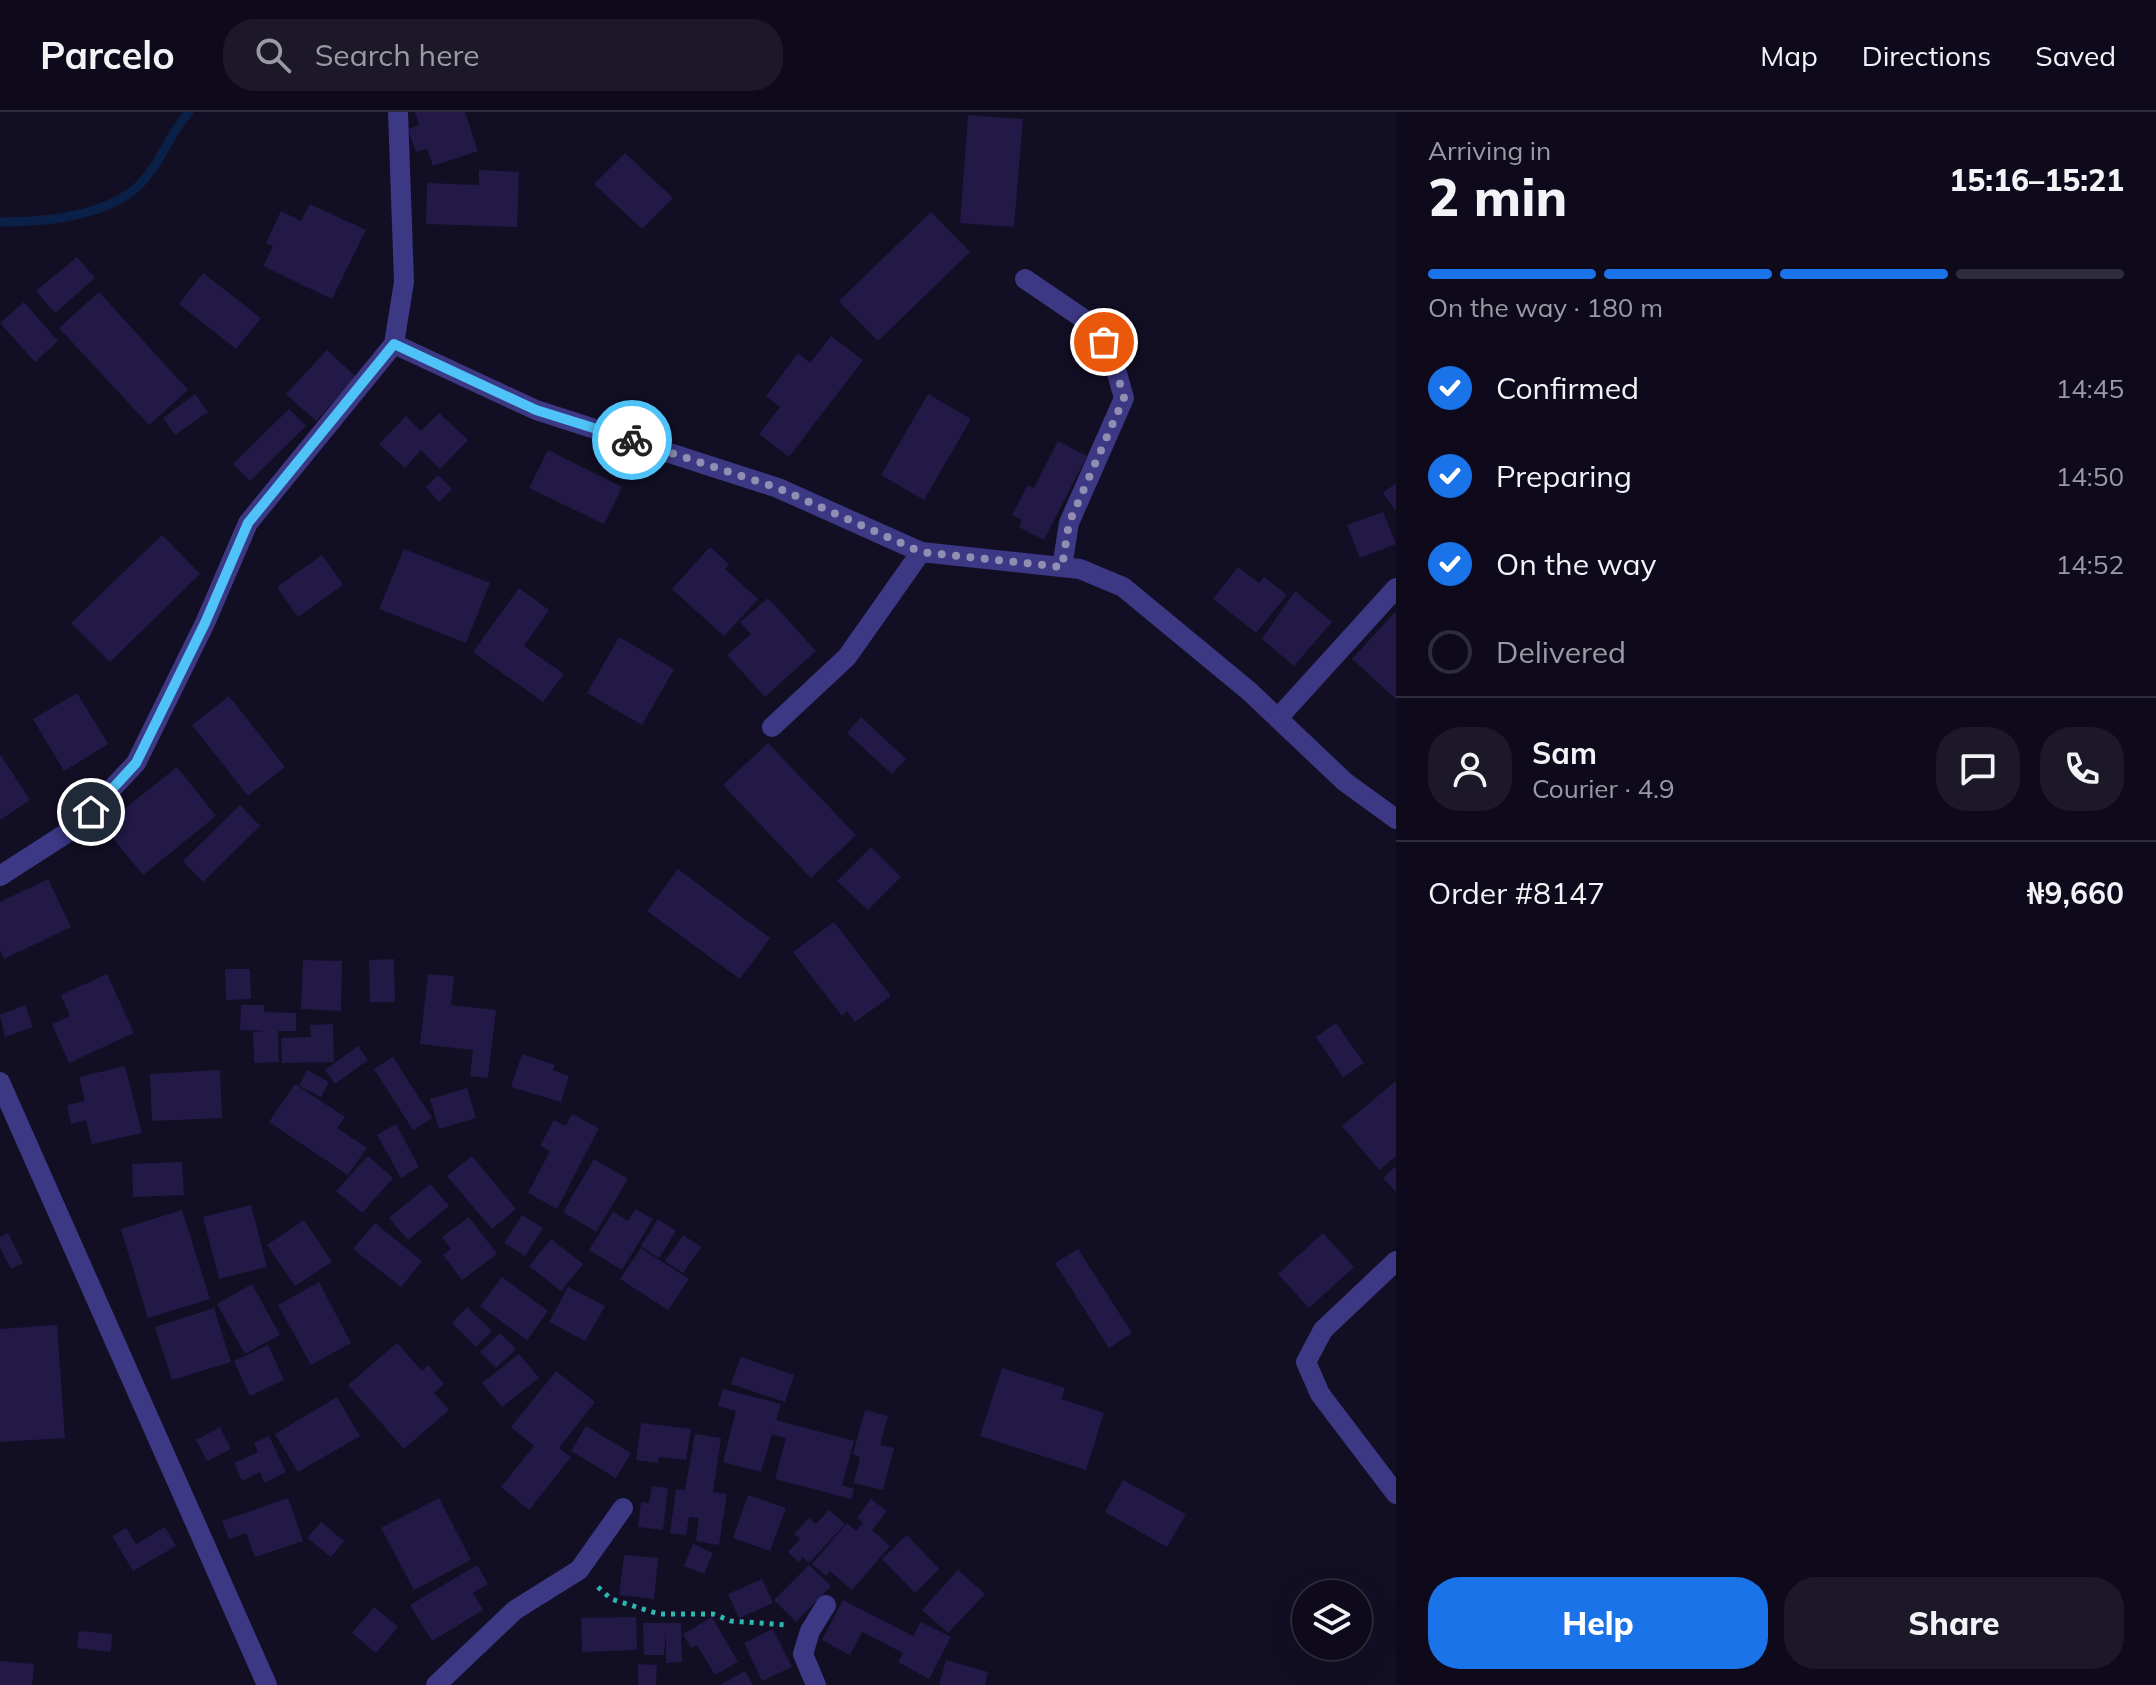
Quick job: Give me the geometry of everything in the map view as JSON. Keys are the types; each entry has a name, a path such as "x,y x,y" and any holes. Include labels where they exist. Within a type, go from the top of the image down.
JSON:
{"street":[{"path":"0,876 76,827 136,763 205,623 248,523 394,344 404,282 398,112"},
{"path":"1025,279 1094,326 1113,359 1124,398 1069,523 1062,567"},
{"path":"394,344 536,410 778,488 921,552 1080,569 1123,587 1196,644 1345,782 1396,819"},
{"path":"772,727 847,657 921,552"},
{"path":"1278,718 1396,588"},
{"path":"0,1082 267,1685"},
{"path":"1396,1261 1323,1330 1306,1362 1320,1394 1396,1494"},
{"path":"436,1685 515,1610 579,1570 623,1508"},
{"path":"816,1685 803,1654 810,1631 826,1605"}],"path":[{"path":"579,1570 611,1599 659,1614 713,1614 731,1621 776,1623 810,1631"}],"building":[{"path":"415,112 465,112 478,151 433,166 427,149 416,152 408,129 419,125"},
{"path":"968,115 1023,119 1014,227 960,223"},
{"path":"625,153 673,198 642,229 594,184"},
{"path":"479,170 519,172 517,227 426,224 427,183 479,185"},
{"path":"310,204 366,230 332,299 263,266 273,246 266,243 281,211 301,221"},
{"path":"931,212 970,252 878,341 839,301"},
{"path":"77,257 95,278 55,313 36,291"},
{"path":"203,273 261,318 236,349 179,304"},
{"path":"99,292 188,390 149,425 59,328"},
{"path":"24,302 58,341 35,362 0,323"},
{"path":"831,336 863,360 789,457 759,434 780,407 766,396 798,353 810,363"},
{"path":"327,350 356,377 316,421 286,394"},
{"path":"195,394 208,412 175,435 163,418"},
{"path":"928,394 971,419 924,500 881,475"},
{"path":"289,409 306,426 250,481 233,464"},
{"path":"439,413 468,440 440,469 421,450 405,468 379,444 406,416 421,431"},
{"path":"1058,441 1087,456 1044,540 1019,527 1022,520 1012,515 1028,485 1034,488"},
{"path":"548,450 622,487 604,524 529,488"},
{"path":"438,475 452,489 439,502 426,487"},
{"path":"1396,483 1396,511 1383,493"},
{"path":"1383,512 1396,544 1360,558 1347,525"},
{"path":"162,535 200,574 110,662 71,623"},
{"path":"710,547 729,564 725,569 758,599 724,636 672,589"},
{"path":"404,549 490,583 466,643 379,609"},
{"path":"322,555 343,585 298,617 277,587"},
{"path":"1238,567 1259,583 1264,577 1287,595 1256,633 1213,599"},
{"path":"519,588 549,610 524,646 564,674 543,702 473,652"},
{"path":"1295,591 1332,622 1294,666 1262,639"},
{"path":"768,598 816,651 765,697 727,655 751,634 740,622"},
{"path":"1396,611 1396,699 1352,659"},
{"path":"619,637 674,669 642,725 587,693"},
{"path":"77,693 108,744 64,771 33,719"},
{"path":"229,696 285,767 248,796 192,725"},
{"path":"861,717 906,759 892,774 847,733"},
{"path":"768,743 856,835 811,878 723,785"},
{"path":"0,754 30,800 0,820"},
{"path":"177,767 216,816 143,875 103,826"},
{"path":"240,805 260,826 203,882 183,861"},
{"path":"871,847 901,877 868,910 837,881"},
{"path":"678,869 770,938 740,979 647,911"},
{"path":"48,879 71,927 4,959 0,950 0,902"},
{"path":"834,922 891,996 855,1022 847,1011 842,1016 793,952"},
{"path":"394,959 395,1002 370,1002 369,960"},
{"path":"303,960 342,961 341,1011 301,1009"},
{"path":"225,969 250,969 251,999 226,1000"},
{"path":"107,974 134,1033 69,1063 52,1024 70,1016 61,995"},
{"path":"428,974 454,976 451,1005 496,1010 488,1078 470,1076 473,1050 420,1044"},
{"path":"25,1005 33,1027 5,1037 0,1015"},
{"path":"241,1005 264,1005 264,1012 296,1013 296,1031 278,1031 279,1062 254,1063 253,1032 266,1031 240,1030"},
{"path":"1336,1023 1364,1063 1343,1077 1316,1037"},
{"path":"333,1024 334,1062 282,1063 281,1038 311,1037 310,1025"},
{"path":"358,1046 368,1060 335,1084 325,1070"},
{"path":"522,1054 555,1065 553,1070 569,1076 561,1102 511,1087"},
{"path":"393,1057 432,1118 413,1130 374,1069"},
{"path":"125,1066 142,1133 92,1144 86,1120 71,1124 67,1105 85,1101 79,1077"},
{"path":"220,1070 222,1118 152,1121 150,1074"},
{"path":"307,1070 329,1082 321,1097 299,1086"},
{"path":"1396,1081 1396,1156 1379,1170 1342,1126"},
{"path":"295,1084 345,1117 337,1128 367,1148 348,1175 269,1122"},
{"path":"467,1088 476,1118 439,1129 430,1099"},
{"path":"572,1114 599,1128 557,1209 528,1193 550,1151 540,1146 554,1120 566,1126"},
{"path":"396,1124 419,1167 401,1178 377,1135"},
{"path":"368,1156 393,1178 362,1213 336,1191"},
{"path":"472,1156 516,1209 492,1229 447,1176"},
{"path":"594,1159 628,1179 596,1232 563,1212"},
{"path":"182,1162 184,1195 133,1197 132,1164"},
{"path":"1396,1166 1396,1192 1383,1178"},
{"path":"430,1184 449,1206 408,1240 389,1218"},
{"path":"251,1205 267,1267 219,1279 203,1217"},
{"path":"635,1209 653,1219 622,1270 589,1250 613,1212 628,1221"},
{"path":"182,1210 210,1299 148,1318 121,1229"},
{"path":"522,1215 543,1228 525,1256 504,1243"},
{"path":"469,1217 497,1254 462,1280 443,1255 451,1249 442,1237"},
{"path":"658,1219 676,1231 659,1258 641,1246"},
{"path":"304,1220 332,1262 295,1286 267,1245"},
{"path":"375,1223 422,1261 401,1287 353,1249"},
{"path":"8,1233 23,1263 11,1269 0,1248 0,1237"},
{"path":"1323,1233 1354,1267 1309,1308 1278,1274"},
{"path":"683,1235 701,1247 683,1273 665,1261"},
{"path":"551,1239 583,1264 561,1291 529,1266"},
{"path":"641,1248 689,1279 668,1310 620,1279"},
{"path":"1078,1249 1132,1333 1109,1348 1055,1263"},
{"path":"502,1277 548,1311 527,1340 480,1306"},
{"path":"319,1282 351,1343 311,1365 278,1305"},
{"path":"252,1284 280,1335 245,1354 217,1304"},
{"path":"568,1287 605,1306 585,1341 549,1322"},
{"path":"467,1307 492,1331 476,1347 452,1323"},
{"path":"214,1308 231,1362 172,1380 155,1327"},
{"path":"57,1325 65,1438 0,1442 0,1329"},
{"path":"500,1333 516,1349 496,1368 480,1352"},
{"path":"397,1343 422,1371 428,1365 444,1384 434,1393 449,1410 404,1449 348,1385"},
{"path":"268,1345 284,1380 250,1396 234,1361"},
{"path":"519,1354 539,1378 502,1407 482,1383"},
{"path":"741,1357 794,1375 785,1402 731,1384"},
{"path":"1002,1368 1065,1388 1061,1399 1104,1413 1086,1470 980,1436"},
{"path":"556,1371 595,1402 559,1448 571,1457 529,1510 501,1487 534,1446 511,1427"},
{"path":"723,1389 781,1404 761,1472 723,1462 736,1411 718,1406"},
{"path":"337,1397 360,1436 298,1472 275,1434"},
{"path":"865,1410 888,1416 880,1445 894,1448 883,1490 854,1483 860,1457 853,1454"},
{"path":"776,1420 854,1441 842,1485 854,1489 851,1499 775,1479 786,1438 772,1435"},
{"path":"641,1423 691,1429 686,1460 659,1457 658,1463 636,1460"},
{"path":"586,1426 631,1453 616,1478 571,1451"},
{"path":"220,1427 231,1449 207,1461 196,1440"},
{"path":"695,1434 721,1438 713,1492 727,1494 719,1545 696,1541 699,1518 689,1517 686,1535 670,1533 676,1489 685,1490"},
{"path":"269,1436 286,1472 264,1483 260,1472 242,1481 234,1463 258,1452 254,1443"},
{"path":"1123,1480 1186,1514 1167,1547 1105,1512"},
{"path":"652,1486 668,1488 663,1530 638,1527 641,1502 649,1503"},
{"path":"748,1495 786,1508 770,1551 733,1538"},
{"path":"288,1498 303,1541 255,1557 246,1533 229,1539 222,1521"},
{"path":"439,1498 471,1560 414,1590 381,1528"},
{"path":"871,1499 887,1511 872,1530 890,1546 852,1590 830,1571 826,1576 812,1564 847,1523 856,1531 863,1523 857,1518"},
{"path":"829,1510 845,1524 809,1563 803,1557 799,1562 788,1552 800,1539 794,1534 809,1518 816,1524"},
{"path":"321,1522 344,1541 331,1557 307,1538"},
{"path":"165,1527 176,1546 133,1571 112,1536 126,1528 136,1544"},
{"path":"907,1535 939,1569 915,1593 882,1559"},
{"path":"693,1544 713,1553 704,1574 684,1566"},
{"path":"624,1555 658,1558 654,1599 619,1595"},
{"path":"477,1565 488,1584 473,1593 483,1610 432,1641 410,1605"},
{"path":"809,1565 831,1586 796,1622 774,1600"},
{"path":"958,1570 985,1594 948,1633 922,1610"},
{"path":"762,1579 773,1603 739,1618 728,1594"},
{"path":"843,1600 913,1636 921,1622 951,1637 929,1679 898,1662 903,1653 862,1632 850,1655 822,1640"},
{"path":"374,1607 398,1627 376,1653 352,1633"},
{"path":"636,1617 637,1650 582,1652 581,1618"},
{"path":"712,1617 738,1662 715,1675 697,1645 691,1648 683,1634"},
{"path":"643,1623 681,1623 682,1662 666,1663 666,1628 664,1655 644,1655"},
{"path":"773,1629 792,1667 762,1681 744,1643"},
{"path":"79,1631 112,1634 111,1652 77,1648"},
{"path":"946,1660 988,1672 985,1685 939,1685"},
{"path":"0,1661 34,1664 32,1685 0,1685"},
{"path":"638,1664 657,1665 656,1685 638,1685"},
{"path":"745,1671 753,1685 720,1685"}],"waterway":[{"path":"0,222 71,216 122,198 144,180 189,112"}],"way so far":[{"path":"632,440 778,488 921,552 1062,567 1069,523 1124,398 1113,359 1104,342"}],"route":[{"path":"91,812 136,763 205,623 248,523 275,486 394,344 536,410 632,440"}]}
